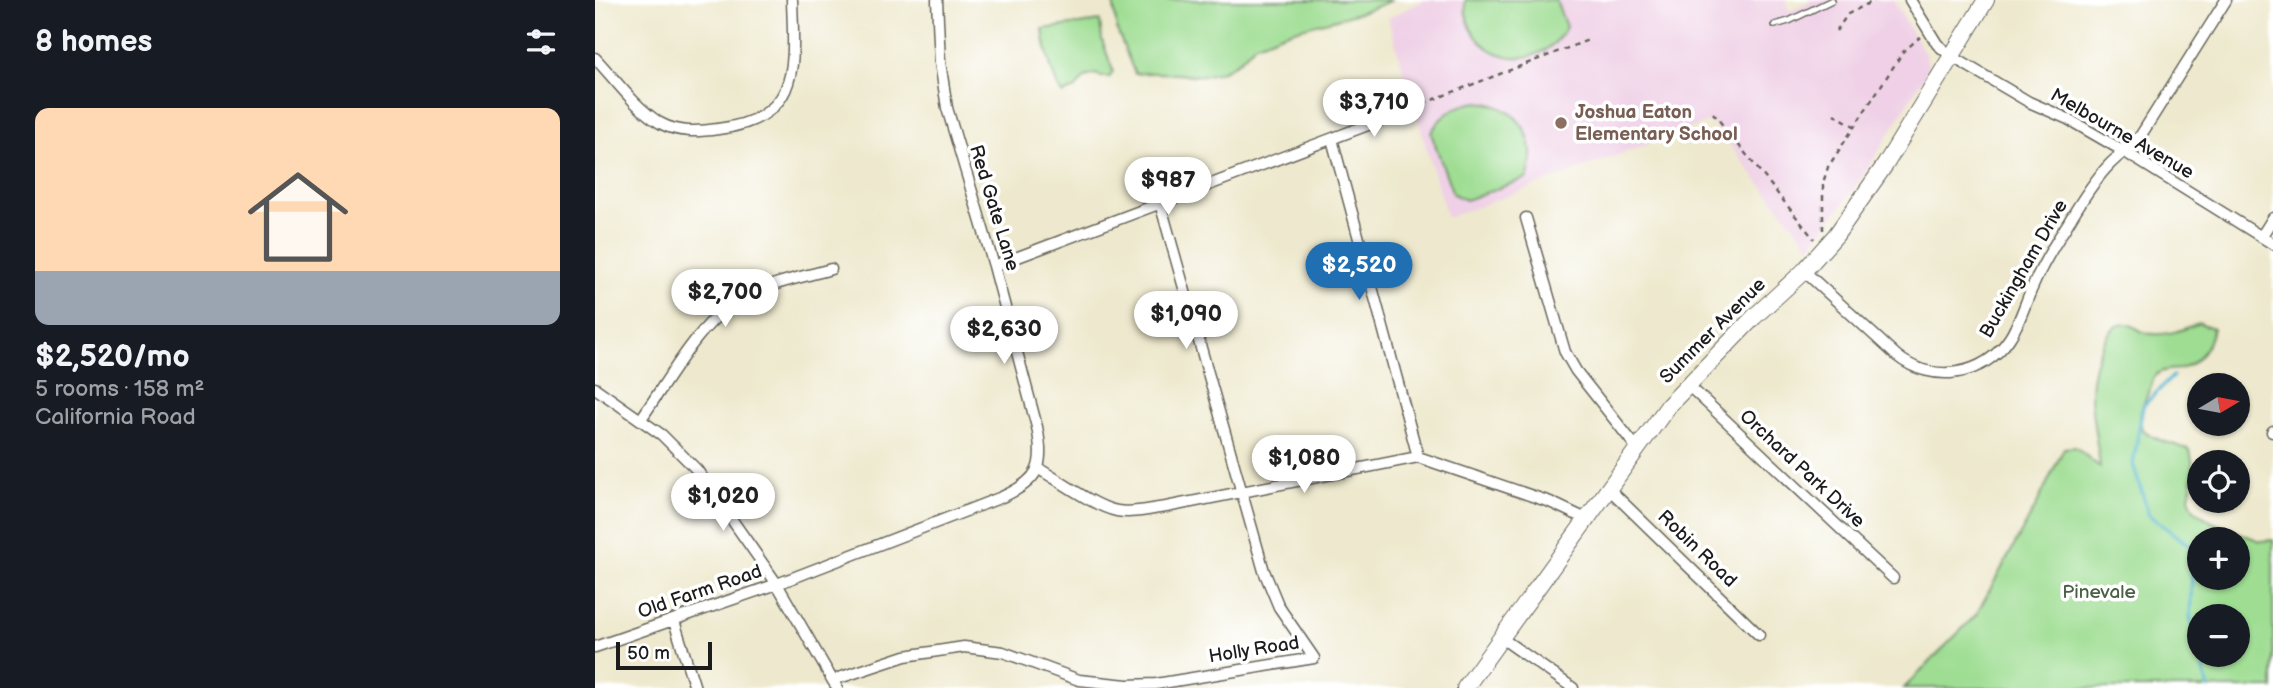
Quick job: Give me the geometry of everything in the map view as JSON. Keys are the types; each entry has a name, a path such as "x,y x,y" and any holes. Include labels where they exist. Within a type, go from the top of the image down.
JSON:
{"street":[{"path":"595,58 641,107 665,125 681,131 699,132 739,125 769,110 781,98 788,85 794,53 792,0"},
{"name":"Red Gate Lane","path":"937,0 940,62 947,108 1037,427 1041,455 1039,468"},
{"name":"Melbourne Avenue","path":"1910,0 1939,46 1951,56 2125,152 2273,244"},
{"name":"Summer Avenue","path":"1465,688 1669,405 1754,317 1804,271 1856,208 1986,0"},
{"name":"Buckingham Drive","path":"1804,271 1910,365 1943,374 1972,369 1989,359 2010,338 2058,239 2109,165 2141,135 2226,0"},
{"path":"993,266 1405,111"},
{"path":"1332,139 1418,457"},
{"path":"1160,203 1242,491"},
{"path":"1526,218 1565,352 1576,371 1637,449"},
{"path":"2261,237 2273,218"},
{"path":"641,419 699,336 724,310 755,292 831,269"},
{"name":"Orchard Park Drive","path":"1688,385 1893,578"},
{"path":"595,388 676,447 697,470 777,584 835,684"},
{"path":"777,584 1002,497 1023,487 1039,468 1097,503 1118,511 1142,511 1418,457 1551,502 1586,519"},
{"name":"Robin Road","path":"1609,489 1759,635"},
{"name":"Holly Road","path":"835,684 905,656 964,647 1003,652 1079,680 1127,685 1156,684 1314,658 1279,607 1268,584 1242,491"},
{"name":"Old Farm Road","path":"595,647 777,584"},
{"path":"674,621 695,688"},
{"path":"1500,637 1573,688"}],"lane":[{"path":"1775,25 1832,0"}],"path":[{"path":"1836,31 1848,14 1875,0"},
{"path":"1823,250 1825,171 1903,52 1929,31"},
{"path":"1405,111 1591,39"},
{"path":"1713,113 1823,250"},
{"path":"1834,114 1854,126"}],"shaded area":[{"name":"Joshua Eaton Elementary School","path":"1425,0 1785,0 1789,11 1813,0 1893,0 1925,54 1928,64 1925,75 1868,168 1810,246 1713,124 1708,122 1447,218 1388,18"}],"green space":[{"path":"1113,0 1392,0 1255,44 1240,60 1226,69 1199,76 1135,74 1117,30"},
{"path":"1465,0 1556,0 1566,27 1554,43 1539,53 1522,57 1505,55 1489,48 1476,37 1468,20"},
{"path":"1100,21 1102,40 1113,71 1110,77 1096,74 1085,77 1075,89 1063,94 1053,73 1043,29"},
{"path":"1479,102 1505,110 1523,127 1529,138 1531,164 1527,178 1466,200 1453,194 1431,133 1451,111"},
{"name":"Pinevale","path":"2199,323 2213,328 2198,359 2186,367 2163,371 2155,376 2142,407 2142,427 2155,438 2190,450 2187,450 2187,513 2199,513 2225,527 2187,527 2187,590 2250,590 2250,537 2260,541 2273,540 2273,688 1904,688 1976,615 2036,506 2064,448 2075,447 2100,467 2091,390 2096,361 2109,333 2126,324 2153,334 2173,332"}],"waterway":[{"path":"2173,376 2143,406 2133,464 2149,515 2193,548 2190,618 2208,688"}],"place":[{"name":"Joshua Eaton Elementary School","path":"1561,123"}]}
